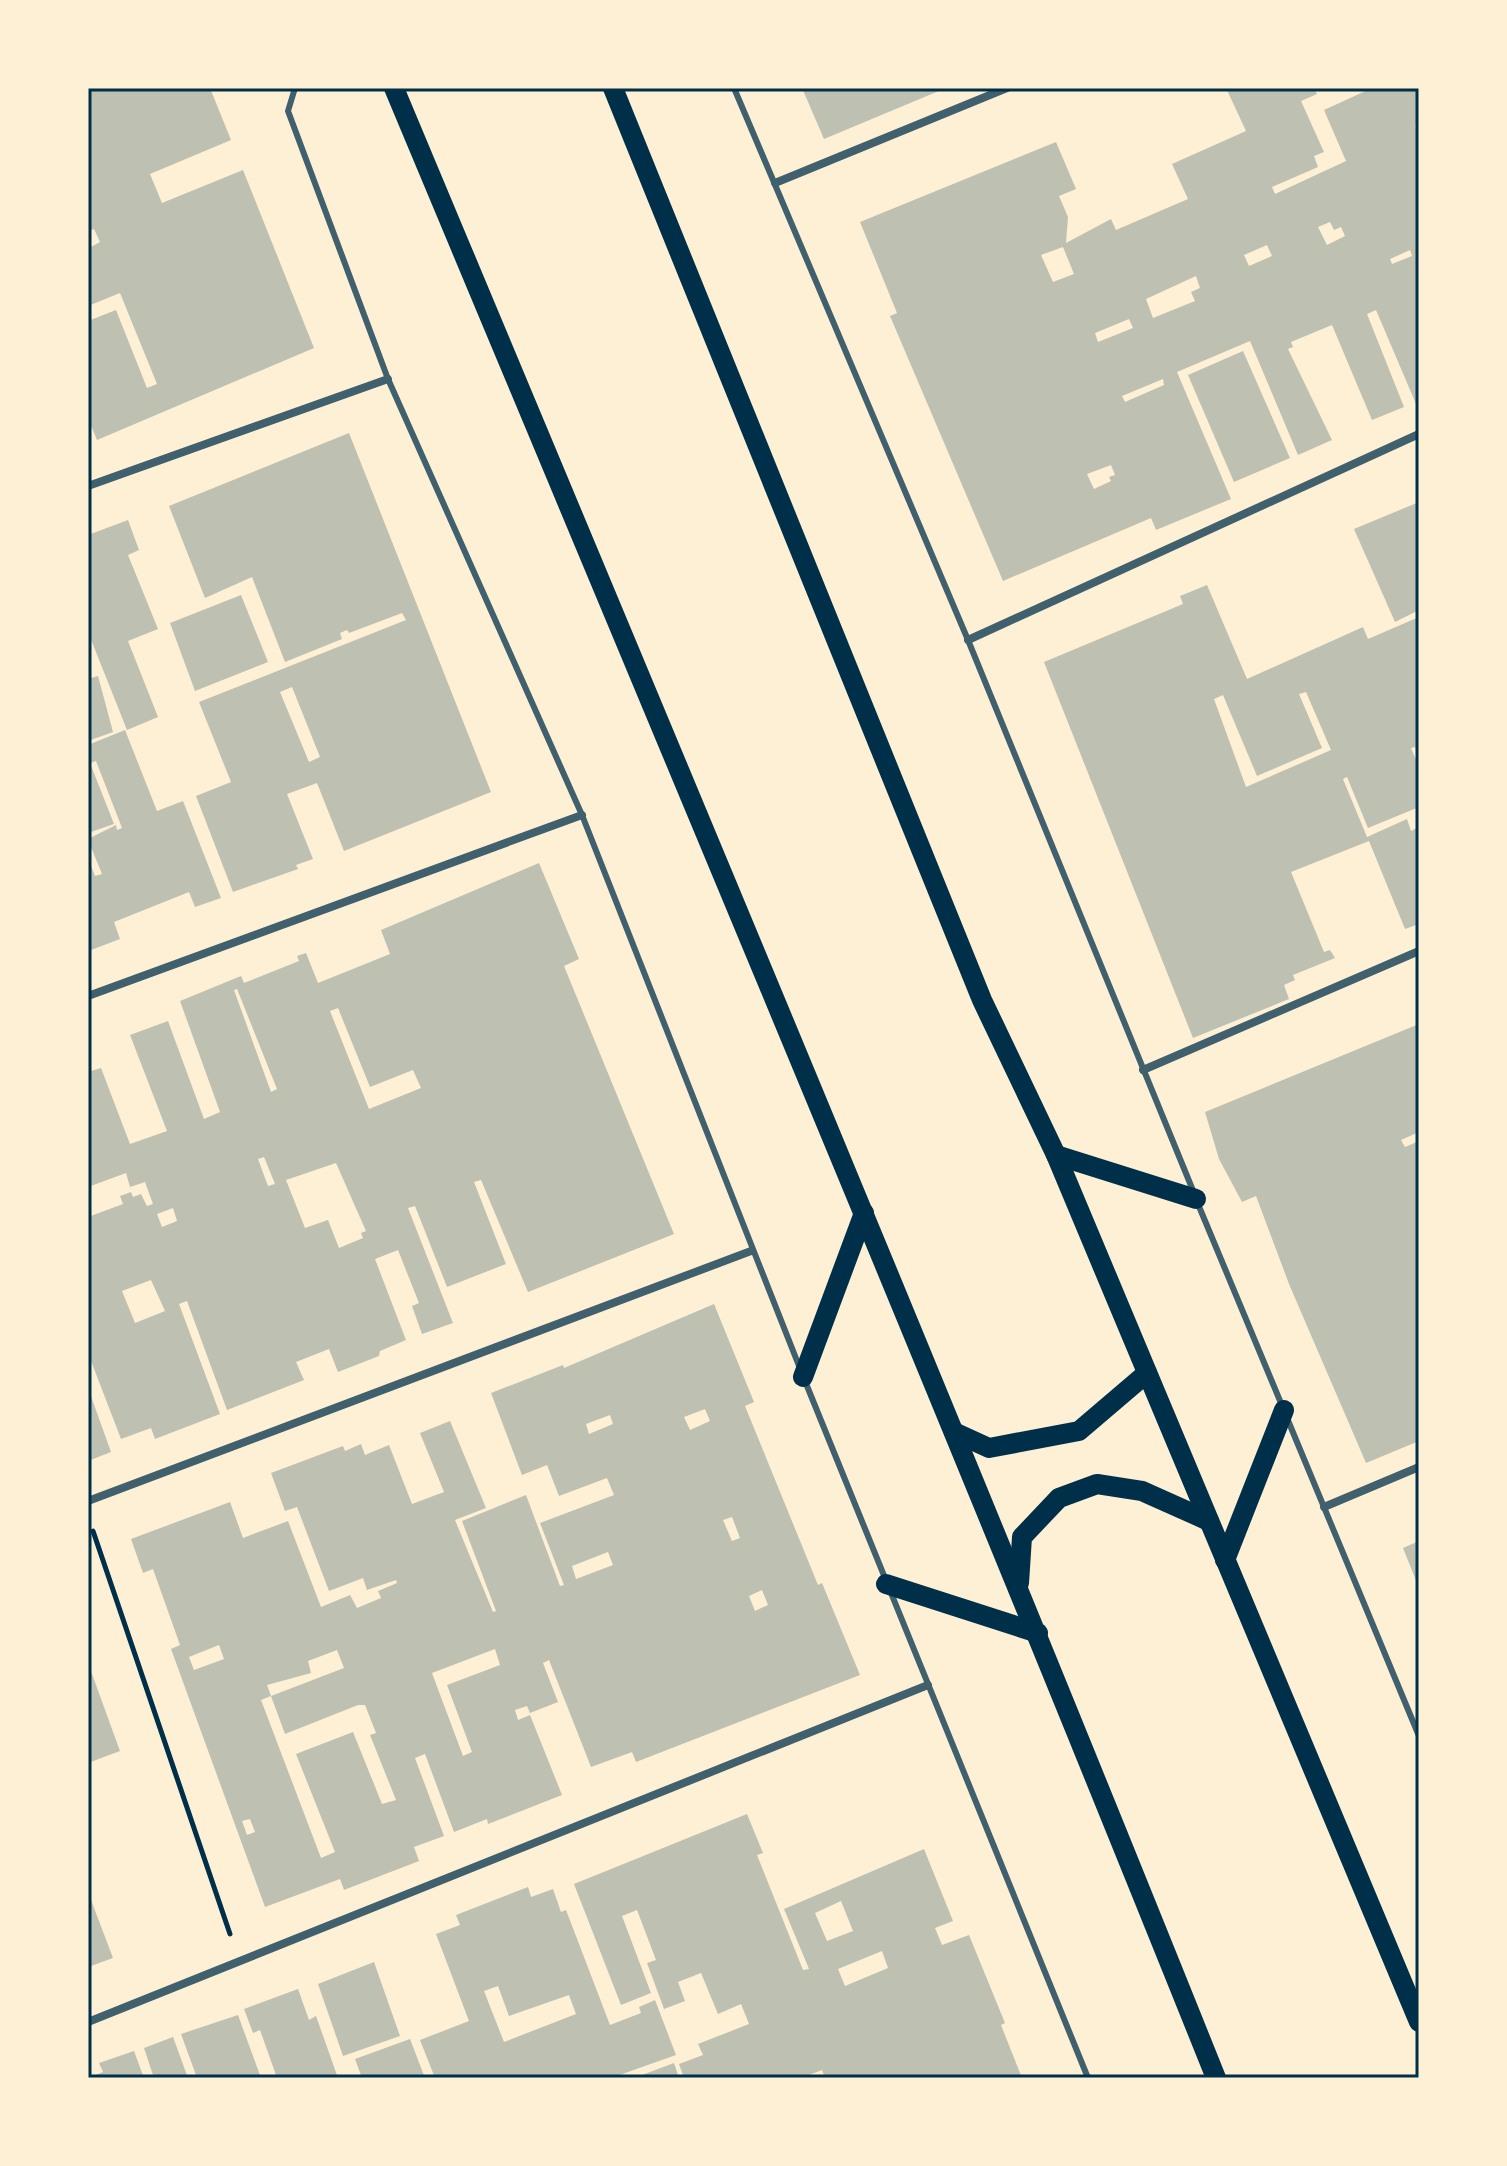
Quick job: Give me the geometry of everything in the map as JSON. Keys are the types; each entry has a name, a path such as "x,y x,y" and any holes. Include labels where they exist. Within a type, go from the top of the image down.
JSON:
{"main road":[{"path":"394,88 1038,1633 1216,2078"},
{"path":"613,88 982,1000 1056,1155 1419,2022"},
{"path":"1056,1155 1196,1199"},
{"path":"803,1377 864,1213"},
{"path":"954,1432 989,1448 1079,1431 1147,1373"},
{"path":"1225,1560 1284,1410"},
{"path":"1019,1588 1022,1537 1059,1498 1097,1484 1142,1491 1209,1521"},
{"path":"886,1584 1038,1633"}],"street":[{"path":"775,183 1007,88"},
{"path":"88,486 388,379"},
{"path":"968,640 1419,434"},
{"path":"88,996 582,815"},
{"path":"1143,1070 1419,951"},
{"path":"88,1501 751,1251"},
{"path":"1324,1507 1419,1467"},
{"path":"88,2022 928,1685"}],"lane":[{"path":"295,88 288,111 388,379 582,815 751,1251 1088,2078"},
{"path":"734,88 968,640 1419,1736"}],"path":[{"path":"88,1516 239,1962"}],"building":[{"path":"88,88 210,88 231,140 150,174 162,203 243,170 314,348 97,440 88,418 88,321 116,310 147,388 157,384 120,293 88,306 88,239 91,247 100,242 94,229 88,231"},
{"path":"802,88 946,88 824,139"},
{"path":"1226,88 1314,88 1317,94 1301,101 1324,152 1314,156 1318,167 1272,187 1275,194 1346,161 1324,110 1372,88 1419,88 1419,124 1415,126 1419,134 1419,403 1416,404 1376,310 1367,314 1404,407 1372,420 1332,325 1291,342 1293,347 1288,349 1332,440 1298,455 1250,341 1177,372 1231,499 1156,530 1151,518 1003,581 890,316 897,313 860,222 1056,142 1076,189 1059,196 1068,217 1066,243 1111,219 1116,230 1188,199 1172,164 1246,131","holes":["1330,222 1334,230 1341,227 1345,236 1327,245 1318,227","1267,245 1272,256 1249,266 1244,255","1063,247 1074,274 1053,282 1041,255","1410,250 1412,256 1392,264 1390,259","1196,276 1200,288 1191,292 1195,301 1153,318 1146,299","1129,319 1133,328 1098,342 1095,333","1163,379 1164,385 1125,402 1122,396","1111,465 1115,475 1109,477 1111,481 1094,489 1087,474"]},
{"path":"1243,351 1290,458 1234,482 1188,375"},
{"path":"349,433 491,792 344,851 317,783 287,794 313,859 296,865 298,869 233,892 196,796 231,782 199,702 406,620 402,613 349,633 347,630 340,633 342,639 285,662 252,577 205,598 169,506","holes":["292,687 320,757 309,762 280,692"]},
{"path":"1419,502 1419,610 1395,622 1354,529"},
{"path":"128,520 139,550 128,555 158,629 128,641 158,717 127,730 88,632 88,535"},
{"path":"1207,585 1247,679 1363,627 1368,639 1419,617 1419,756 1415,747 1411,748 1419,767 1419,807 1368,828 1347,777 1343,779 1367,837 1407,819 1411,831 1419,827 1419,924 1405,929 1369,841 1291,872 1324,952 1330,950 1335,958 1293,975 1295,980 1284,985 1289,999 1193,1038 1044,662 1183,604 1180,596","holes":["1306,692 1331,750 1246,787 1214,699 1223,695 1257,776 1322,748 1299,694"]},
{"path":"241,595 268,662 195,691 170,623"},
{"path":"98,676 113,732 88,741 88,679"},
{"path":"125,730 157,811 183,801 221,898 195,907 189,892 114,922 120,939 91,950 88,858 95,876 102,874 90,838 116,825 117,830 122,828 96,761 90,763 114,824 88,833 88,745"},
{"path":"539,863 579,959 564,966 674,1234 528,1292 481,1180 474,1182 506,1264 447,1287 415,1206 408,1208 453,1323 422,1334 412,1306 419,1303 398,1250 375,1259 406,1340 380,1351 379,1356 338,1372 329,1349 296,1362 304,1380 227,1410 187,1301 179,1304 220,1414 155,1439 151,1428 121,1439 88,1353 88,1217 123,1204 120,1196 131,1192 133,1197 141,1194 147,1206 153,1204 145,1182 130,1187 126,1173 88,1187 88,1072 101,1068 130,1144 167,1131 130,1035 168,1021 204,1119 220,1112 180,1001 241,976 244,983 299,961 297,956 306,953 318,983 390,954 381,930","holes":["237,989 277,1089 271,1092 234,990","338,1008 370,1087 413,1070 421,1088 369,1109 330,1011","264,1157 275,1184 268,1186 258,1159","336,1163 366,1231 361,1233 363,1238 339,1248 328,1220 305,1228 286,1180","173,1208 177,1221 162,1227 157,1214","151,1280 165,1311 135,1323 122,1291"]},
{"path":"1419,1024 1419,1132 1401,1140 1405,1147 1419,1141 1419,1441 1366,1463 1289,1284 1256,1196 1242,1202 1219,1159 1205,1112"},
{"path":"714,1304 754,1402 745,1406 818,1585 822,1583 860,1675 636,1762 632,1752 591,1767 549,1660 543,1663 558,1702 530,1713 527,1706 515,1710 518,1720 530,1715 562,1795 488,1824 487,1819 454,1832 425,1754 415,1758 444,1836 414,1847 419,1861 344,1890 340,1879 265,1907 171,1649 180,1645 153,1569 143,1573 131,1539 230,1502 243,1538 288,1521 321,1607 350,1595 357,1608 381,1598 378,1591 397,1583 396,1580 367,1590 363,1578 329,1591 297,1507 285,1511 271,1473 343,1446 345,1451 361,1444 365,1455 389,1445 412,1504 444,1492 420,1433 450,1421 486,1508 455,1520 493,1612 496,1611 462,1521 526,1495 560,1586 564,1585 540,1523 614,1495 607,1478 559,1496 547,1465 522,1475 491,1393 563,1365 564,1368","holes":["705,1409 710,1421 690,1430 684,1417","610,1415 613,1424 589,1434 586,1424","732,1517 740,1538 732,1541 723,1520","608,1552 613,1565 576,1579 572,1566","762,1590 768,1605 755,1611 749,1596","219,1645 224,1659 194,1670 189,1657","495,1649 500,1665 447,1685 472,1752 463,1756 432,1673","337,1650 344,1668 271,1696 267,1685 311,1673 308,1661","271,1696 285,1734 365,1705 376,1733 370,1735 396,1800 382,1804 353,1732 296,1754 335,1852 321,1858 261,1700","250,1819 255,1832 247,1835 242,1821"]},
{"path":"88,1388 111,1452 88,1461"},
{"path":"1419,1541 1419,1588 1403,1548"},
{"path":"88,1663 120,1751 88,1763"},
{"path":"747,1814 763,1853 757,1855 803,1970 809,1969 784,1909 924,1849 953,1921 935,1928 942,1945 969,1935 1005,2023 1001,2025 1022,2078 825,2078 822,2070 801,2078 684,2078 679,2064 703,2055 698,2044 749,2024 741,2004 718,2014 701,1973 678,1982 685,2001 664,2009 647,1963 656,1960 637,1910 622,1916 651,1993 621,2005 574,1884","holes":["841,1901 853,1931 827,1941 815,1913","882,1951 888,1968 845,1986 838,1969"]},
{"path":"528,1887 531,1897 553,1889 561,1912 566,1910 610,2025 641,2013 639,2007 655,2000 676,2055 611,2078 435,2078 420,2040 469,2021 436,1934 460,1925 456,1915","holes":["498,1986 509,2016 569,1995 576,2014 504,2042 484,1991"]},
{"path":"88,1892 113,1958 91,1966 88,1959"},
{"path":"374,1962 400,2036 343,2056 318,1984"},
{"path":"298,1989 309,2020 316,2016 338,2078 277,2078 260,2030 253,2033 244,2009"},
{"path":"238,2015 261,2078 197,2078 181,2034"},
{"path":"173,2037 188,2078 154,2078 144,2048"},
{"path":"410,2039 425,2078 362,2078 355,2059"},
{"path":"134,2051 144,2078 88,2078 103,2072 99,2063"},
{"path":"674,2063 679,2078 634,2078"}]}
